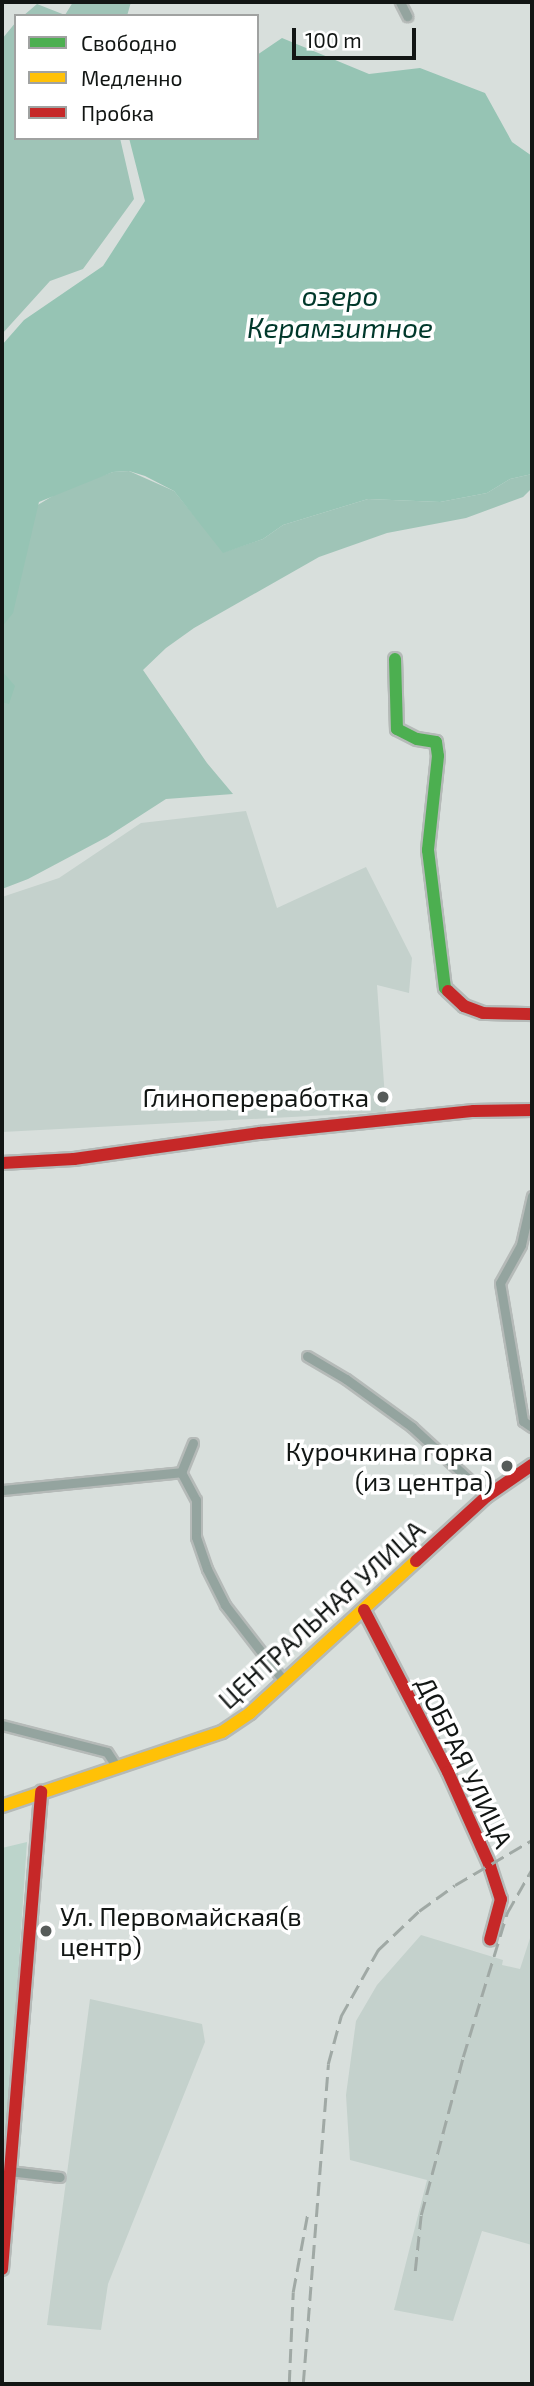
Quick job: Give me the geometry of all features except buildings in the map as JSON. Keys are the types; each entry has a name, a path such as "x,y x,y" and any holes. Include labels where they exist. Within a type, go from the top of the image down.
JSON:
{"street":[{"path":"400,2 407,16"},
{"path":"396,659 397,729 417,739 436,742 438,756 428,850 445,988 464,1006 482,1013 532,1014"},
{"path":"2,1163 74,1158 260,1133 474,1111 532,1110"},
{"path":"532,1196 521,1245 500,1283 504,1321 523,1421 532,1427"},
{"path":"307,1356 346,1379 412,1427 487,1496"},
{"path":"192,1443 181,1472 195,1500 196,1537 225,1605 284,1681"},
{"name":"ЦЕНТРАЛЬНАЯ УЛИЦА","path":"2,1806 222,1732 250,1713 487,1496 532,1465"},
{"path":"2,1490 181,1472"},
{"name":"ДОБРАЯ УЛИЦА","path":"364,1610 448,1772 490,1866 501,1899 490,1940"},
{"path":"2,1726 107,1752 116,1766"},
{"path":"2,2269 41,1792"},
{"path":"9,2171 60,2177"}],"shaded area":[{"path":"73,2 131,2 128,14 66,14"},
{"path":"37,4 62,14 25,14"},
{"path":"14,24 14,140 120,140 134,199 83,269 50,281 2,334 2,39"},
{"path":"129,471 174,491 224,552 263,539 283,525 368,499 440,502 487,493 510,479 532,474 532,488 523,497 466,518 387,533 319,557 194,628 166,648 143,670 207,763 233,794 166,799 107,837 28,879 2,889 2,595 31,509 66,488 113,472"},
{"path":"246,811 277,908 366,867 412,958 409,993 377,985 386,1112 2,1132 2,897 59,878 141,823"},
{"path":"27,1842 7,2138 2,2137 2,1848"},
{"path":"532,1932 532,2245 482,2231 453,2321 394,2310 427,2180 350,2160 346,2095 356,2021 377,1985 421,1935 503,1960 502,1965 520,1969"},
{"path":"90,1999 202,2024 205,2042 108,2284 101,2330 47,2325"}],"water":[{"name":"озеро Керамзитное","path":"282,38 369,74 420,68 485,93 512,142 532,156 532,474 510,479 487,493 440,502 368,499 283,525 263,539 223,553 174,491 129,471 113,472 39,502 13,613 2,627 2,345 24,320 103,266 145,201 130,140 259,140 259,54"},
{"path":"2,671 15,686 9,704 2,702"}],"railway":[{"path":"303,2384 328,2064 341,2016 378,1950 419,1911 455,1885 532,1840"},
{"path":"415,2271 421,2215 463,2057 507,1913 532,1869"},
{"path":"289,2384 293,2292 308,2211"}],"traffic: fast":[{"path":"395,659 397,729 417,739 436,742 438,756 428,850 445,988 448,991"}],"traffic: slow":[{"path":"2,1806 222,1732 250,1713 416,1561"}],"traffic: jam":[{"path":"448,991 464,1006 483,1013 532,1014"},
{"path":"2,1163 74,1159 260,1133 474,1111 532,1110"},
{"path":"416,1561 487,1496 532,1465"},
{"path":"364,1610 448,1772 490,1866 501,1899 490,1940"},
{"path":"2,2269 41,1792"}],"place":[{"name":"Глинопереработка","path":"383,1097"},
{"name":"Курочкина горка (из центра)","path":"507,1466"},
{"name":"Ул. Первомайская(в центр)","path":"46,1931"}]}
